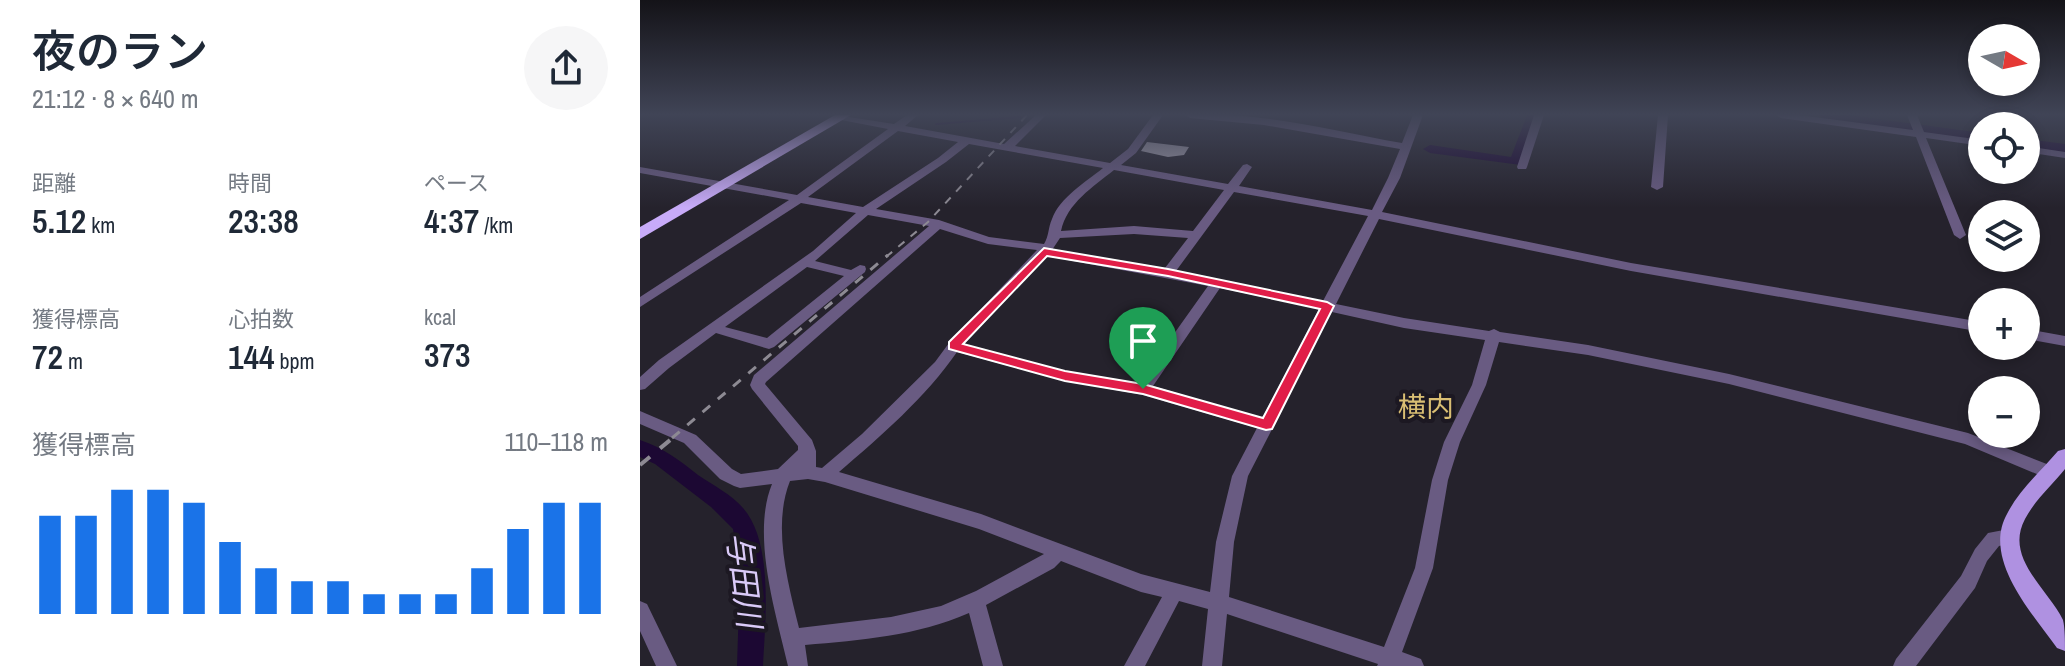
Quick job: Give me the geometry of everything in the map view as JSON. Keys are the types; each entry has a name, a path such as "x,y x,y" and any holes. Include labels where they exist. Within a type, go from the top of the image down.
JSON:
{"highway":[{"path":"640,234 791,146"}],"main road":[{"path":"2065,456 2014,519 2009,537 2016,566 2029,591 2065,640"}],"street":[{"path":"640,303 797,200 871,146"},
{"path":"640,385 664,364 717,329 805,263 865,211 959,146"},
{"path":"1008,146 1374,214 1631,267 1968,325"},
{"path":"816,474 903,405 940,366 954,346 1046,250 1055,235 1058,217 1076,195 1136,146"},
{"path":"1212,666 1225,542 1240,476 1407,147 1402,146"},
{"path":"1522,167 1529,146"},
{"path":"1657,187 1660,146"},
{"path":"1924,146 1960,235"},
{"path":"2040,151 2065,155"},
{"path":"1168,273 1247,167"},
{"path":"640,170 939,224 988,240 1168,273 1404,323 1494,334 1742,382 1968,439 2051,473"},
{"path":"816,474 806,444 757,385 759,379 939,224"},
{"path":"1055,235 1134,230 1194,235"},
{"path":"717,329 769,344 856,272 805,263"},
{"path":"1143,389 1216,284"},
{"path":"1388,662 1424,568 1440,480 1452,442 1479,385 1494,334"},
{"path":"2040,337 2065,341"},
{"path":"954,346 1065,376 1143,389 1266,425"},
{"path":"640,417 690,439 726,474 740,481 816,474 981,522 1141,583 1220,603 1388,662 1414,666"},
{"path":"798,666 773,532 775,503 786,471 808,451"},
{"path":"1903,666 1968,582 1987,547 1994,539 2009,537"},
{"path":"792,640 940,615 975,601 1048,562 1057,553"},
{"path":"1134,666 1175,591"},
{"path":"975,601 993,666"},
{"path":"640,610 667,666"}],"building":[{"path":"1144,146 1189,147 1184,155 1168,157 1141,151"}],"waterway":[{"path":"1430,149 1516,162 1522,146"},
{"path":"2050,146 2065,148"},
{"name":"与田川","path":"640,448 663,458 719,500 743,525 752,573 750,666"}],"railway":[{"path":"886,257 928,222 998,146"},
{"path":"672,438 888,255"},
{"path":"640,465 675,436"}],"district":[{"name":"横内","path":"1426,407"}],"route":[{"path":"1044,252 1168,273 1327,306 1266,425 1143,389 1065,376 954,346 1044,252"}]}
